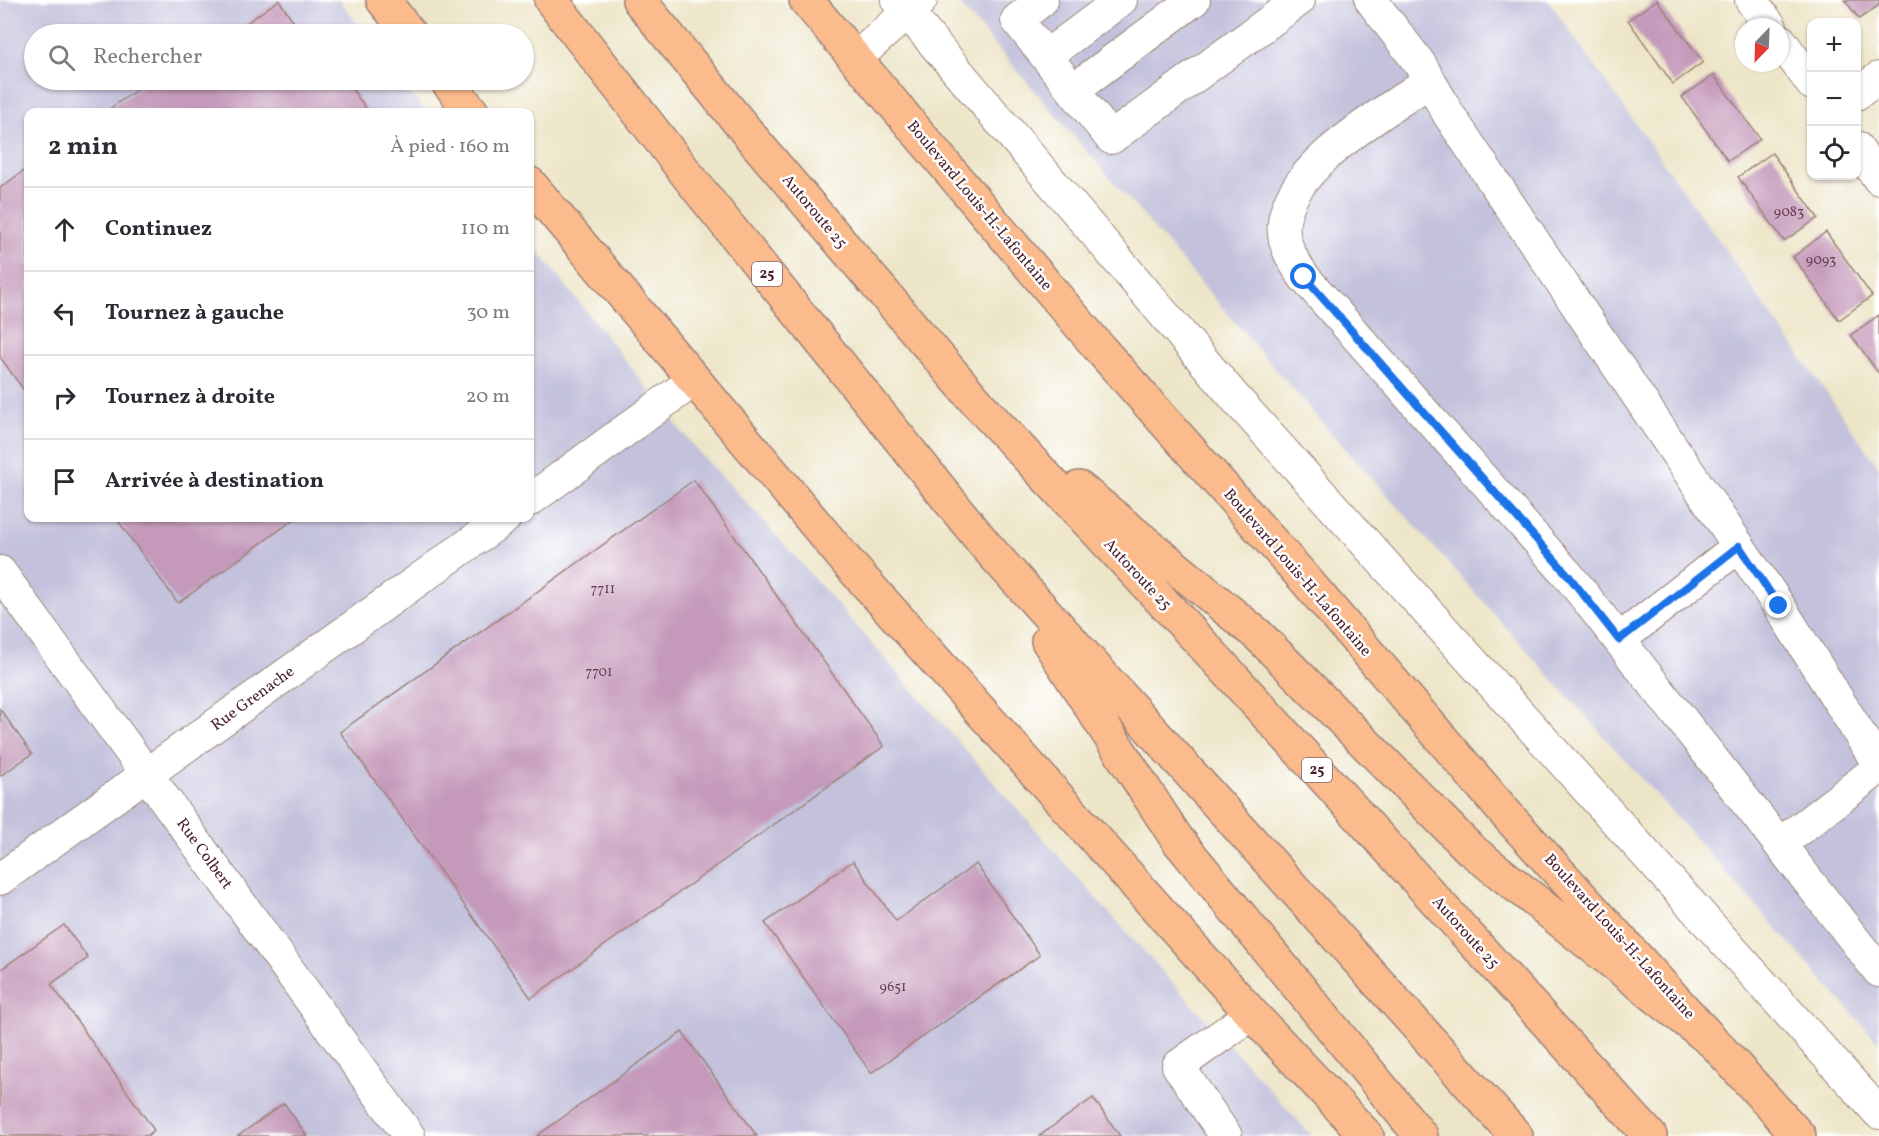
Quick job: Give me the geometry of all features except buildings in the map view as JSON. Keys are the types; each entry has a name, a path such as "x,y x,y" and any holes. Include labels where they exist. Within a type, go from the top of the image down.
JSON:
{"main road":[{"path":"383,0 402,24"},
{"name":"25","path":"550,0 714,209 986,546 1516,1136"},
{"name":"Autoroute 25","path":"639,0 749,134 980,406 1218,661 1650,1136"},
{"name":"Boulevard Louis-H.-Lafontaine","path":"806,0 1101,350 1311,586 1500,806 1799,1136"},
{"path":"454,90 469,108"},
{"path":"534,189 693,381 950,679 1252,1014 1367,1136"},
{"path":"980,406 1258,635 1470,849 1718,1046"},
{"path":"986,546 1178,839 1421,1136"}],"street":[{"path":"1042,0 1017,20 1111,138 1299,0"},
{"path":"1046,56 1121,0"},
{"path":"1073,90 1194,0"},
{"path":"1371,0 1420,64 1455,125 1739,546 1879,766 1780,844"},
{"path":"1751,0 1764,18"},
{"path":"855,59 909,4 1236,399 1338,515 1879,1113"},
{"path":"1789,52 1807,77"},
{"path":"1861,91 1879,78"},
{"path":"1429,81 1331,151 1296,186 1284,222 1291,257 1304,277 1568,575 1879,971"},
{"path":"1861,153 1879,179"},
{"path":"534,497 693,381"},
{"name":"Rue Grenache","path":"0,879 499,522"},
{"path":"1619,640 1739,546"},
{"name":"Rue Colbert","path":"0,572 409,1136"},
{"path":"1226,1136 1178,1066 1252,1014"}],"shaded area":[{"path":"0,0 339,0 358,24 24,24 24,90 408,90 423,108 24,108 24,522 534,522 534,246 697,450 768,526 1102,905 1312,1136 0,1136"},
{"path":"956,0 1548,0 1879,467 1879,1043 1310,409"}],"route":[{"path":"1304,277 1568,575 1619,640 1739,546 1779,606"}]}
